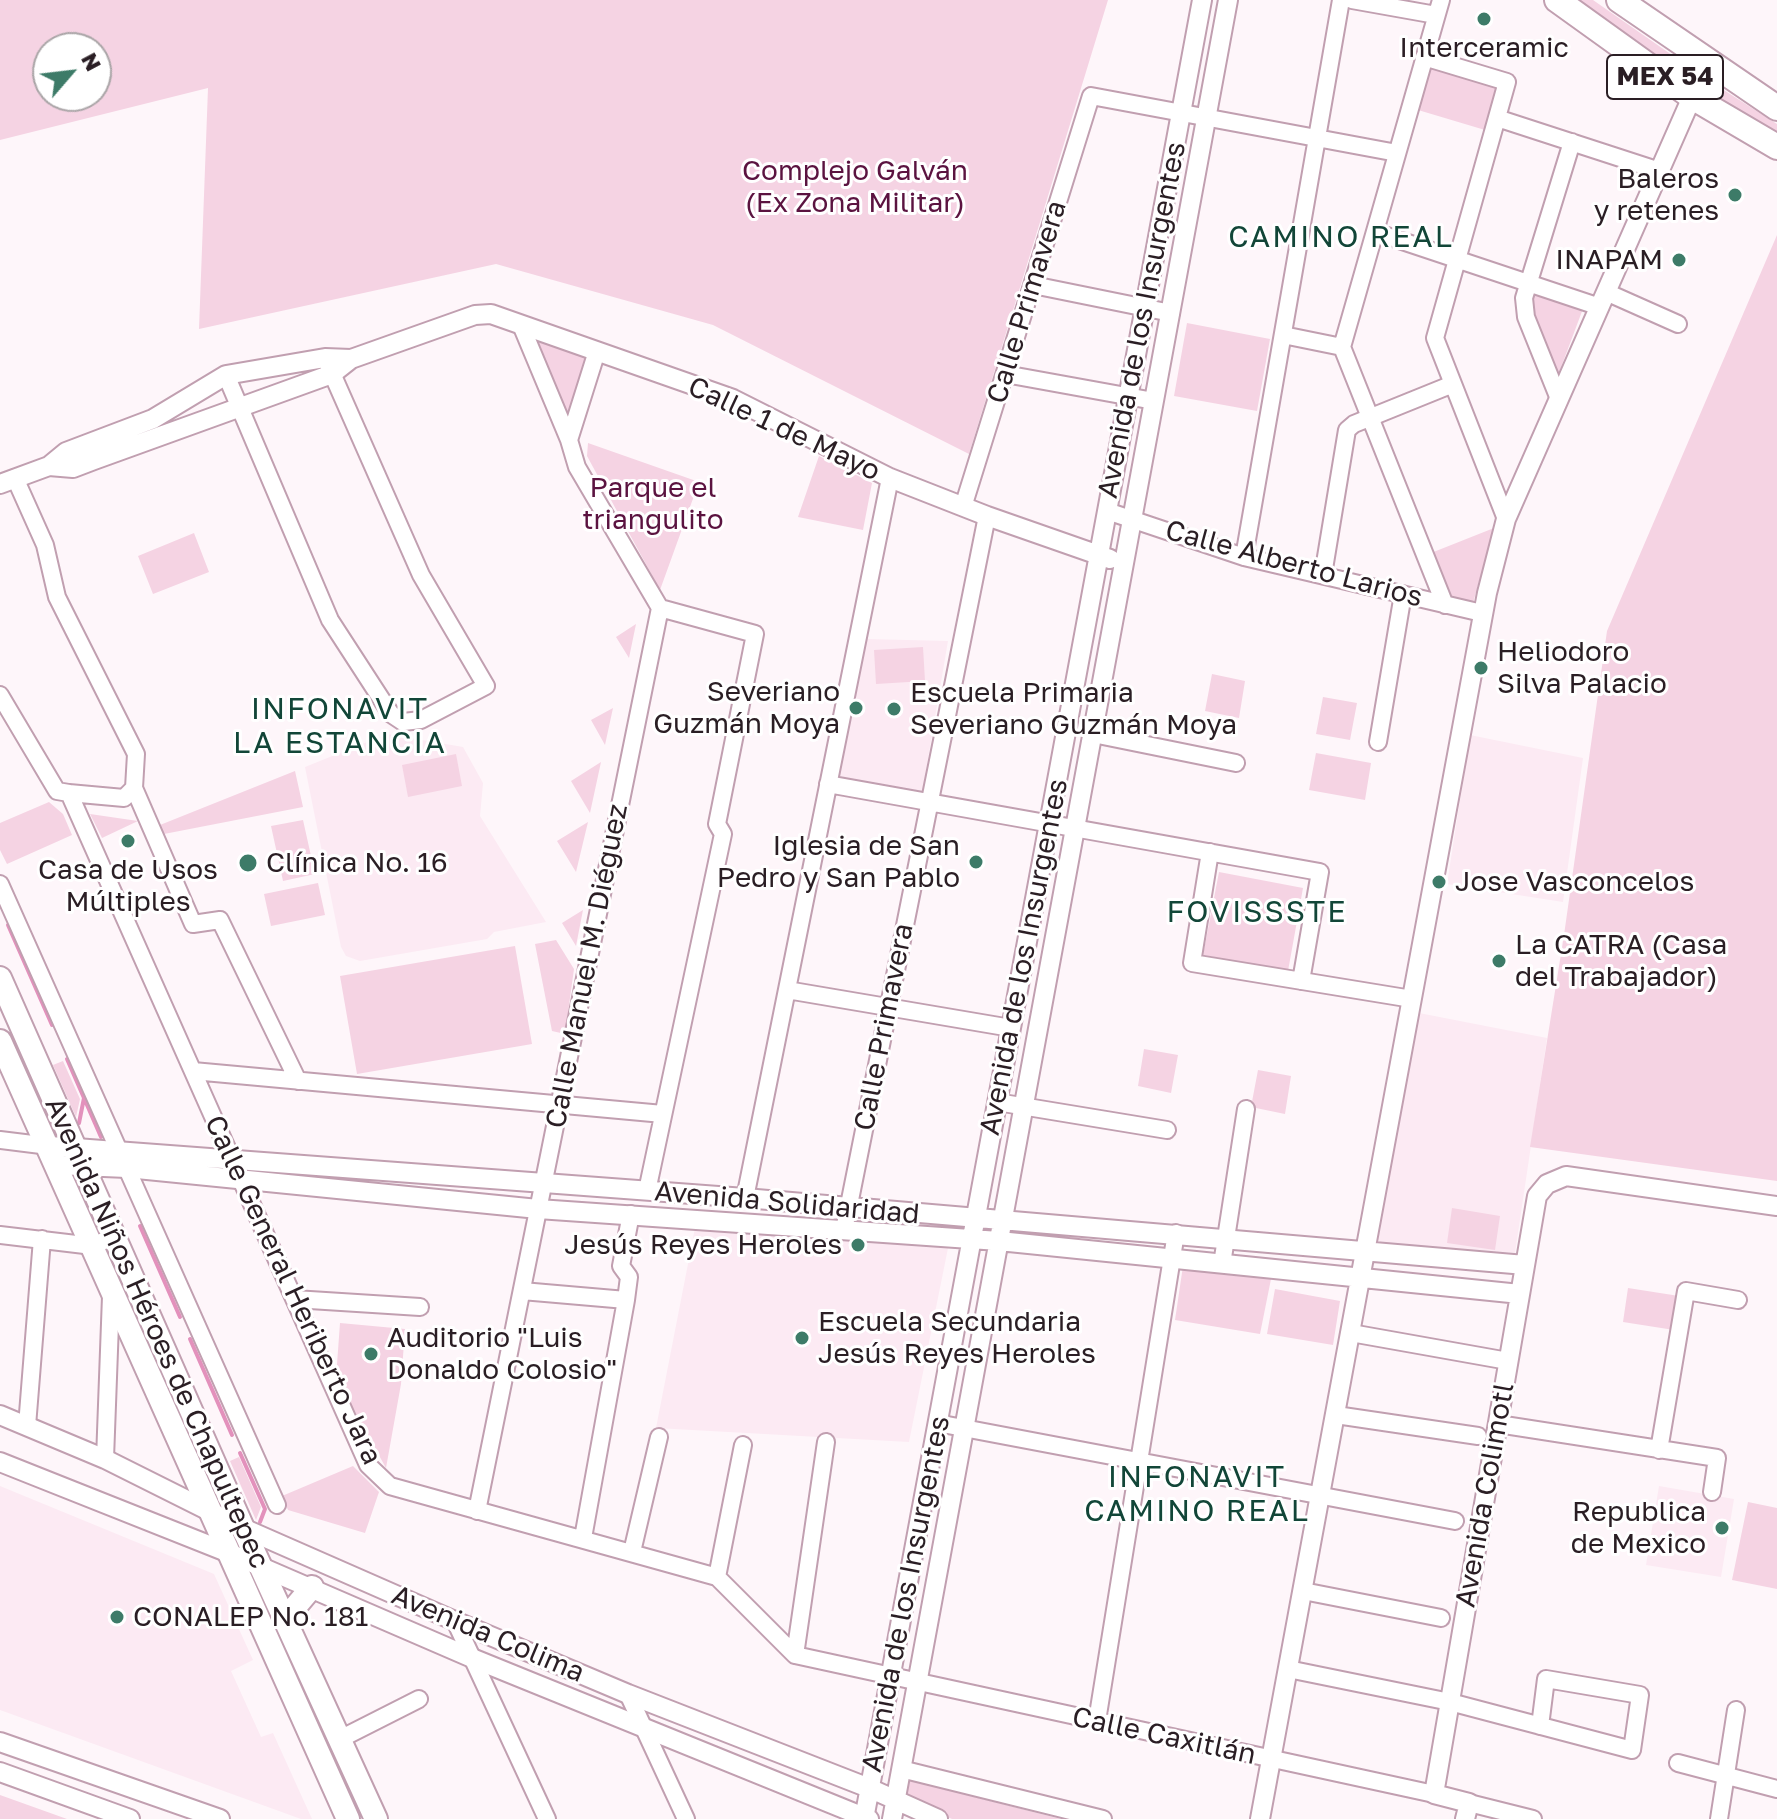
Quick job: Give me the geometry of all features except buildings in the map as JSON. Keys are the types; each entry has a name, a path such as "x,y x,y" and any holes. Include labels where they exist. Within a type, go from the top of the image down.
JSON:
{"main road":[{"name":"MEX 54","path":"1557,0 1692,97 1777,147"},
{"name":"MEX 54","path":"1619,0 1777,108"},
{"name":"Avenida Niños Héroes de Chapultepec","path":"0,978 243,1528 376,1819"},
{"name":"Avenida Niños Héroes de Chapultepec","path":"0,1041 348,1819"},
{"path":"289,1627 296,1606 312,1587"}],"street":[{"name":"Avenida de los Insurgentes","path":"866,1818 869,1788 1202,0"},
{"name":"Avenida de los Insurgentes","path":"894,1810 1228,0"},
{"path":"1244,557 1341,0"},
{"path":"1352,0 1439,8 1342,347 1445,605"},
{"path":"1424,57 1507,82 1435,338 1506,519"},
{"name":"Calle Primavera","path":"963,507 1091,96 1181,113"},
{"path":"1260,1819 1482,613 1506,519 1692,97"},
{"path":"1181,113 1397,153"},
{"path":"1497,118 1660,171"},
{"path":"1559,399 1526,317 1524,298 1572,142"},
{"path":"1375,232 1527,283 1603,300 1678,324"},
{"path":"1033,285 1171,313"},
{"name":"Calle 1 de Mayo","path":"49,466 73,468 240,407 328,366 475,315 491,314 733,399 890,478 1124,564"},
{"path":"521,325 569,440 577,467 660,608 755,634 717,824 723,834 647,1191"},
{"path":"1283,335 1342,347"},
{"path":"569,440 597,351"},
{"path":"226,375 330,620 391,714 403,722 421,720 486,686 421,575 328,366"},
{"name":"Calle 1 de Mayo","path":"7,481 49,466 66,452 153,419 226,375 328,366"},
{"path":"1005,374 1154,401"},
{"path":"1323,575 1347,430 1370,417 1453,384"},
{"path":"745,1198 890,478"},
{"path":"7,481 45,545 57,597 136,754 134,788 193,924 220,920 298,1081"},
{"name":"Calle Alberto Larios","path":"1107,511 1244,557 1482,613"},
{"name":"Calle Primavera","path":"844,1230 987,516"},
{"path":"1378,742 1403,594"},
{"name":"Calle Manuel M. Diéguez","path":"477,1511 660,608"},
{"name":"Calle General Heriberto Jara","path":"0,695 57,791 69,793 368,1465 390,1486 717,1577 795,1655"},
{"path":"1093,734 1236,763"},
{"path":"828,784 1320,872 1301,981"},
{"path":"69,793 124,798 134,788"},
{"path":"1210,852 1192,963 1412,999"},
{"path":"0,884 277,1505"},
{"path":"787,990 1011,1028"},
{"path":"193,1071 663,1114"},
{"path":"997,1102 1167,1130"},
{"path":"1222,1264 1246,1109"},
{"path":"0,1140 53,1156"},
{"name":"Avenida Solidaridad","path":"53,1156 119,1150 1176,1233 1525,1265"},
{"name":"Avenida Solidaridad","path":"79,1156 127,1168 538,1209 999,1241 1520,1294"},
{"name":"Avenida Colimotl","path":"1434,1794 1537,1196 1547,1184 1566,1176 1777,1206"},
{"path":"583,1538 626,1300 629,1277 621,1266 631,1214"},
{"path":"1097,1721 1176,1233"},
{"path":"0,1235 93,1246 114,1236"},
{"path":"27,1426 42,1239"},
{"path":"105,1459 111,1286 133,1275"},
{"path":"522,1291 626,1300"},
{"path":"1659,1450 1686,1291 1738,1300"},
{"path":"294,1299 420,1307"},
{"path":"1351,1333 1508,1361"},
{"name":"Avenida Colima","path":"0,1415 105,1459 243,1528 455,1621 628,1694 869,1788 894,1810 938,1819"},
{"path":"1336,1415 1478,1436"},
{"path":"937,1423 1455,1521"},
{"path":"1498,1424 1717,1458 1712,1492"},
{"path":"632,1552 659,1437"},
{"path":"795,1655 826,1442"},
{"path":"717,1577 743,1445"},
{"name":"Avenida Colima","path":"0,1462 261,1566 472,1658 866,1818"},
{"path":"1303,1591 1441,1618"},
{"path":"455,1621 547,1819"},
{"name":"Calle Caxitlán","path":"795,1655 1434,1794 1467,1811 1533,1819"},
{"path":"1288,1669 1450,1702 1540,1726 1632,1750 1640,1695 1546,1679 1540,1726"},
{"path":"628,1694 686,1819"},
{"path":"340,1739 419,1699"},
{"path":"1719,1819 1736,1710"},
{"path":"0,1742 220,1819"},
{"path":"1678,1763 1777,1789"},
{"path":"901,1769 1103,1819"},
{"path":"0,1772 130,1819"}],"shaded area":[{"name":"Escuela Primaria Severiano Guzmán Moya","path":"866,639 948,641 922,794 839,776"},
{"path":"387,734 463,747 483,783 480,816 546,922 494,932 487,939 360,961 346,956 341,947 305,767"},
{"path":"1470,735 1583,758 1563,902 1447,884"},
{"path":"1419,1013 1547,1038 1515,1253 1376,1247"},
{"name":"Escuela Secundaria Jesús Reyes Heroles","path":"695,1228 948,1248 909,1442 656,1428"},
{"name":"CONALEP No. 181","path":"0,1486 214,1574 253,1660 231,1671 261,1737 273,1733 312,1819 301,1819 0,1710"},
{"path":"1659,1486 1734,1499 1721,1577 1646,1565"}],"green space":[{"name":"Complejo Galván (Ex Zona Militar)","path":"0,0 1108,0 969,454 713,325 496,264 199,329 208,88 0,140"},
{"path":"1576,0 1593,0 1715,85 1711,93"},
{"path":"1431,65 1498,85 1485,130 1418,110"},
{"path":"1719,87 1777,124 1777,134 1715,96"},
{"path":"1777,235 1777,1181 1530,1147 1607,631"},
{"path":"1532,288 1584,306 1557,378 1530,314"},
{"path":"1187,323 1270,339 1257,411 1174,396"},
{"path":"534,339 589,357 567,414"},
{"name":"Parque el triangulito","path":"588,443 699,482 660,590 587,456"},
{"path":"819,456 872,483 863,530 798,517"},
{"path":"1494,528 1473,603 1448,597 1431,553"},
{"path":"194,533 209,572 153,594 138,556"},
{"path":"636,624 629,658 616,637"},
{"path":"923,647 925,681 876,684 874,650"},
{"path":"1212,674 1245,681 1239,718 1205,711"},
{"path":"1323,697 1357,703 1350,740 1316,734"},
{"path":"613,708 605,745 591,720"},
{"path":"1316,753 1371,763 1365,800 1309,790"},
{"path":"456,754 462,786 408,797 402,765"},
{"path":"601,762 590,813 571,781"},
{"path":"295,771 303,807 164,834 160,825"},
{"path":"49,802 63,814 72,835 7,864 0,850 0,823"},
{"path":"90,814 138,821 102,838"},
{"path":"303,820 315,874 283,881 271,826"},
{"path":"588,822 576,872 557,841"},
{"path":"1219,872 1303,888 1288,971 1203,955"},
{"path":"318,883 325,915 271,926 264,894"},
{"path":"583,910 576,946 562,923"},
{"path":"556,940 574,969 565,1034 552,1031 535,944"},
{"path":"515,946 532,1044 357,1074 340,976"},
{"path":"1144,1049 1178,1055 1171,1093 1138,1086"},
{"path":"63,1061 80,1099 76,1117 53,1065"},
{"path":"1258,1070 1291,1076 1285,1114 1251,1107"},
{"path":"1452,1208 1500,1216 1495,1250 1447,1243"},
{"path":"1183,1266 1272,1274 1260,1334 1175,1320"},
{"path":"1628,1288 1679,1296 1674,1330 1623,1322"},
{"path":"1275,1289 1340,1301 1333,1345 1267,1334"},
{"path":"340,1323 405,1329 401,1384 386,1468 336,1378"},
{"path":"239,1457 261,1507 256,1520 230,1461"},
{"path":"353,1466 379,1492 365,1533 288,1510 282,1496"},
{"path":"1748,1502 1777,1508 1777,1589 1732,1580"},
{"path":"904,1779 1061,1819 952,1819 900,1797"},
{"path":"0,1795 67,1819 0,1819"}],"waterway":[{"path":"8,925 52,1025"},
{"path":"67,1059 101,1137"},
{"path":"79,1123 84,1098"},
{"path":"140,1226 180,1317"},
{"path":"190,1339 232,1435"},
{"path":"240,1453 265,1509 260,1522"}],"place":[{"name":"Interceramic","path":"1484,19"},
{"name":"Baleros y retenes","path":"1735,195"},
{"name":"INAPAM","path":"1679,260"},
{"name":"Heliodoro Silva Palacio","path":"1481,668"},
{"name":"Severiano Guzmán Moya","path":"856,708"},
{"name":"Escuela Primaria Severiano Guzmán Moya","path":"894,709"},
{"name":"Casa de Usos Múltiples","path":"128,841"},
{"name":"Iglesia de San Pedro y San Pablo","path":"976,862"},
{"name":"Clínica No. 16","path":"248,863"},
{"name":"Jose Vasconcelos","path":"1439,882"},
{"name":"La CATRA (Casa del Trabajador)","path":"1499,961"},
{"name":"Jesús Reyes Heroles","path":"858,1245"},
{"name":"Escuela Secundaria Jesús Reyes Heroles","path":"802,1338"},
{"name":"Auditorio \"Luis Donaldo Colosio\"","path":"371,1354"},
{"name":"Republica de Mexico","path":"1722,1528"},
{"name":"CONALEP No. 181","path":"117,1617"}],"district":[{"name":"CAMINO REAL","path":"1341,237"},
{"name":"INFONAVIT LA ESTANCIA","path":"340,726"},
{"name":"FOVISSSTE","path":"1257,912"},
{"name":"INFONAVIT CAMINO REAL","path":"1197,1494"}]}
